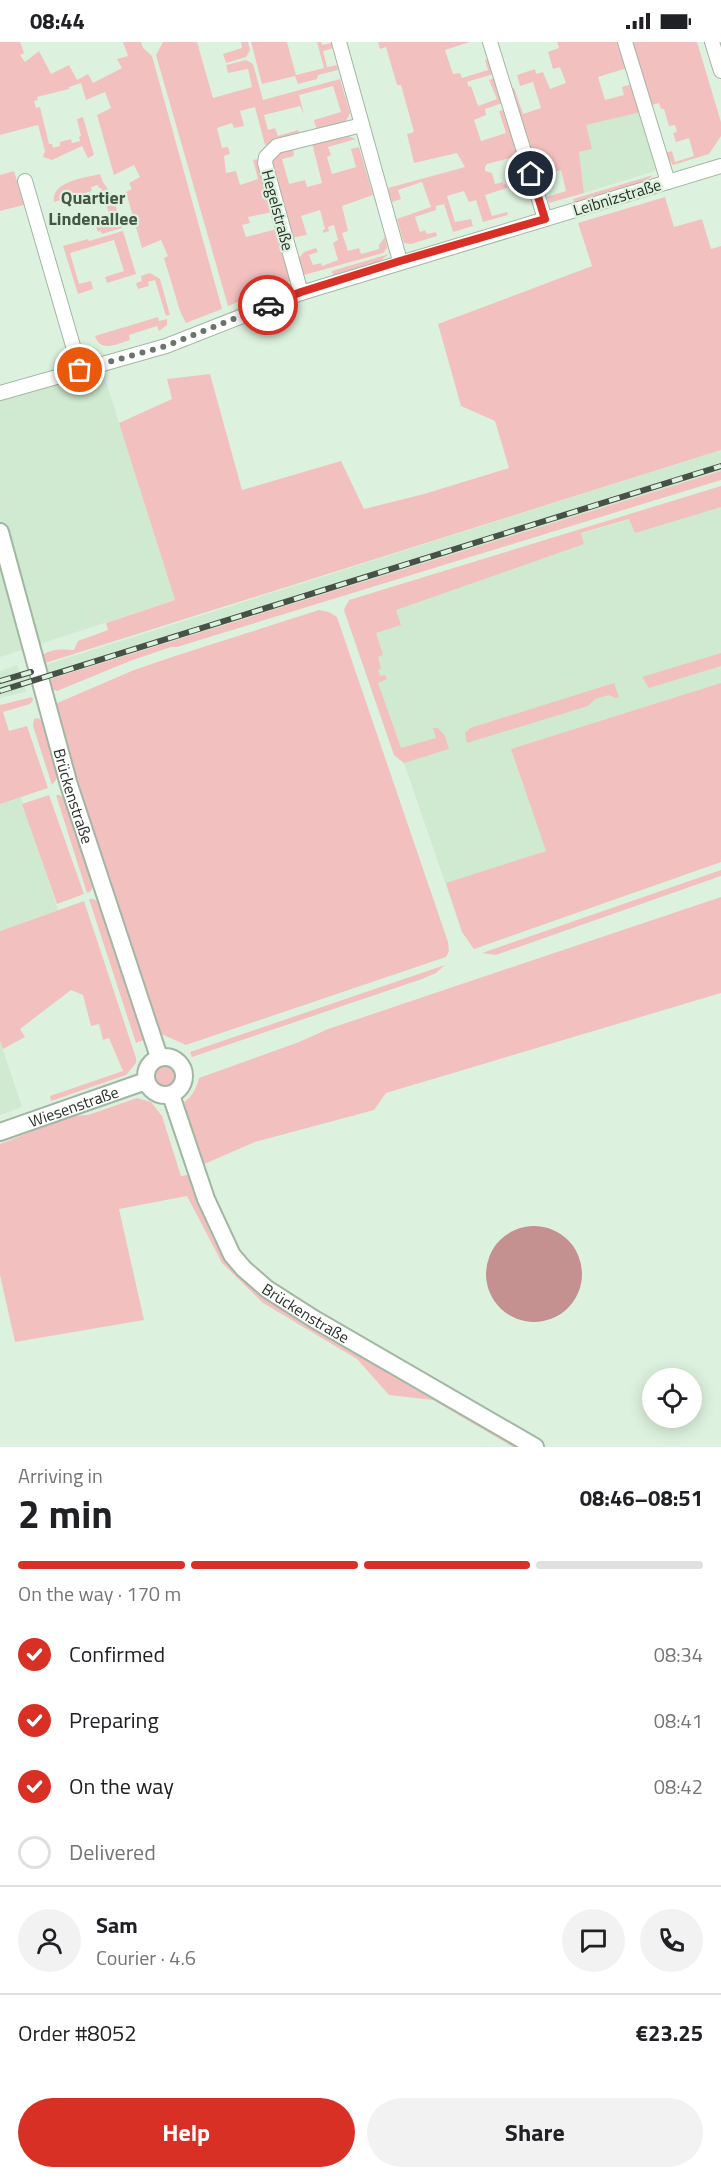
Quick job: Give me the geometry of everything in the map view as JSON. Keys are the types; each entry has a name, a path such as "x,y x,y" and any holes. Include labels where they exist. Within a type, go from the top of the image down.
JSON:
{"street":[{"path":"339,42 400,261"},
{"path":"490,42 545,219"},
{"path":"625,42 669,182"},
{"path":"712,42 721,71"},
{"name":"Hegelstraße","path":"301,292 265,163 266,157 277,146 362,124"},
{"name":"Leibnizstraße","path":"0,393 166,346 301,292 721,166"},
{"path":"25,181 80,370"},
{"name":"Brückenstraße","path":"0,532 69,785 159,1057"},
{"path":"165,1056 177,1060 184,1070 184,1082 177,1092 171,1095 165,1096 154,1092 146,1082 146,1070 159,1057 165,1056"},
{"name":"Wiesenstraße","path":"0,1132 146,1082"},
{"name":"Brückenstraße","path":"171,1095 210,1208 232,1256 244,1269 267,1289 314,1320 535,1447"}],"shaded area":[{"path":"0,42 20,42 24,53 20,55 25,62 39,51 51,74 69,65 77,80 88,74 93,83 122,68 117,59 128,56 123,42 141,42 143,48 152,56 222,309 186,323 180,311 164,258 168,256 161,240 142,248 126,192 132,189 129,183 140,177 134,165 114,175 97,115 111,108 105,92 86,100 81,83 69,89 37,97 38,100 34,101 36,108 40,107 49,144 52,144 53,148 60,146 60,142 71,139 72,143 80,141 77,119 83,117 94,155 88,158 82,146 52,160 43,157 45,151 38,125 0,135"},
{"path":"163,42 197,42 213,98 252,87 248,69 228,73 226,65 246,60 253,64 263,100 340,79 350,113 345,123 317,131 314,120 341,112 333,86 299,95 304,114 300,106 264,115 268,130 275,128 278,136 298,130 300,135 265,145 255,107 240,111 244,126 234,128 232,123 217,128 222,148 228,147 230,154 224,156 226,173 236,171 240,185 258,179 253,160 259,159 273,212 248,217 250,223 242,225 246,237 277,229 290,281 228,306 156,55"},
{"path":"241,42 248,42 250,50 246,57 226,63 223,54 242,48"},
{"path":"251,42 287,42 296,75 324,68 317,42 321,42 322,45 332,43 334,48 323,51 327,67 337,65 338,70 318,75 317,79 298,84 295,76 262,84"},
{"path":"378,42 470,42 445,50 453,74 460,73 462,78 488,70 485,60 488,59 493,74 467,82 469,87 471,86 478,106 497,99 489,80 495,78 503,103 485,109 486,115 474,120 481,141 506,133 499,111 504,110 520,161 516,163 514,157 487,164 485,171 492,173 495,184 503,182 507,188 485,195 492,216 507,212 508,215 483,222 476,200 469,202 464,191 447,196 455,222 471,219 473,226 453,232 444,204 436,206 436,210 415,217 420,232 425,230 427,234 436,232 437,236 411,244 404,243 397,219 431,207 422,182 398,190 401,199 392,202 388,188 465,167 457,153 414,163 407,134 414,132 401,85 397,85 386,47 380,49"},
{"path":"557,42 618,42 627,68 598,77 605,100 624,95 622,87 632,84 642,112 586,125 592,149 579,152 584,193 549,203 547,197 566,191 561,170 536,176 509,89 514,88 523,114 541,108 533,82 520,86 517,75 535,69 536,74 543,72 550,89 566,83 560,67 553,69 548,52 559,48"},
{"path":"630,42 697,42 721,122 721,136 709,154 673,165 665,153 672,151 675,162 694,156 689,138 676,142 673,133 677,132 675,125 669,126 664,109 661,109 659,103 652,105 654,112 652,112"},
{"path":"642,112 656,165 655,171 584,193 579,152 592,149 585,125"},
{"path":"346,135 356,139 328,147 331,155 327,157 332,174 356,167 351,149 359,147 373,195 342,206 348,231 342,233 348,251 359,248 361,254 379,249 385,237 387,248 383,253 304,275 298,259 304,252 316,248 318,252 309,255 313,265 321,263 322,266 338,260 333,243 338,240 334,225 328,227 329,231 323,233 325,229 320,210 301,216 307,235 290,238 272,163 280,152 293,149 294,156 282,159 289,184 305,180 307,187 322,183 312,143"},
{"path":"14,171 24,205 0,211 0,175"},
{"path":"100,174 113,197 122,228 102,234 101,231 98,232 95,224 101,222 102,226 109,224 111,219 98,185 91,187 92,191 54,202 54,195 63,185"},
{"path":"653,175 637,185 574,204 573,199"},
{"path":"665,197 674,227 702,219 711,249 721,246 721,450 42,664 39,657 43,654 55,650 74,650 78,641 108,630 106,623 175,600 119,423 172,399 167,379 210,374 242,490 341,461 364,509 424,494 509,468 495,421 461,406 438,324 592,266 578,223"},
{"path":"123,231 136,274 107,283 105,277 124,271 114,240 70,253 79,284 91,281 93,289 78,294 63,246"},
{"path":"389,254 379,262 333,276 332,271"},
{"path":"150,273 160,279 170,315 166,316 155,280 148,282 149,286 138,289 136,283 142,281 141,276"},
{"path":"158,317 159,321 167,319 167,325 159,331 157,326 129,335 130,340 105,346 97,341 95,336"},
{"path":"103,372 175,600 0,657 0,400 15,393"},
{"path":"721,450 721,471 47,680 24,685 26,692 0,698 0,671 17,665 20,673"},
{"path":"721,471 721,480 171,647 57,691 49,688 47,680"},
{"path":"721,486 721,507 635,533 629,519 581,533 584,544 396,610 401,625 376,633 383,655 378,657 381,669 378,670 380,676 385,675 387,679 378,683 401,748 436,738 433,728 438,728 445,736 449,749 404,763 394,755 344,610 349,600"},
{"path":"721,492 721,862 474,949 462,932 404,763 394,755 344,610 345,606 348,603"},
{"path":"319,610 337,617 448,942 449,951 446,957 186,1045 157,1032 59,727 60,720 55,704 134,670"},
{"path":"721,653 721,666 649,688 642,677"},
{"path":"614,683 619,697 609,695 595,699 588,706 467,743 465,733 470,728"},
{"path":"721,683 721,862 474,949 462,932 446,883 546,851 511,749"},
{"path":"32,697 30,704 3,712 9,731 27,726 48,788 0,804 0,705"},
{"path":"38,718 43,722 58,777 52,785 33,726 34,719"},
{"path":"18,788 58,910 0,931 0,794"},
{"path":"49,795 84,894 57,904 22,804"},
{"path":"56,795 60,795 67,801 94,883 91,891 87,893"},
{"path":"721,870 721,876 496,955 482,953"},
{"path":"721,897 721,993 386,1093 374,1110 255,1142 202,1165 184,1102 194,1092 199,1078 299,1042 328,1029"},
{"path":"89,899 94,899 102,905 146,1039 136,1043"},
{"path":"84,901 136,1063 126,1075 51,1101 50,1096 123,1071 109,1038 103,1040 99,1024 91,1026 83,995 71,990 20,1029 25,1037 3,1049 0,1041 0,931"},
{"path":"445,965 436,973 422,979 192,1057 190,1052"},
{"path":"0,1041 22,1107 0,1115"},
{"path":"165,1064 174,1067 177,1076 174,1085 165,1088 156,1085 153,1076 156,1067"},
{"path":"137,1098 151,1102 162,1116 181,1176 188,1175 219,1249 242,1278 276,1305 522,1447 513,1447 433,1400 389,1395 357,1359 263,1303 222,1263 187,1196 119,1209 144,1320 15,1342 0,1275 0,1144 72,1116 88,1115"},
{"path":"525,1226 543,1226 561,1234 574,1247 582,1265 579,1293 561,1314 543,1322 525,1322 507,1314 494,1301 486,1283 486,1265 494,1247 507,1234"}],"railway":[{"path":"0,691 721,466"},
{"path":"0,681 31,672"}],"way so far":[{"path":"80,370 166,346 268,305"}],"district":[{"name":"Quartier Lindenallee","path":"93,207"}],"route":[{"path":"268,305 301,292 400,261 545,219 531,174"}]}
